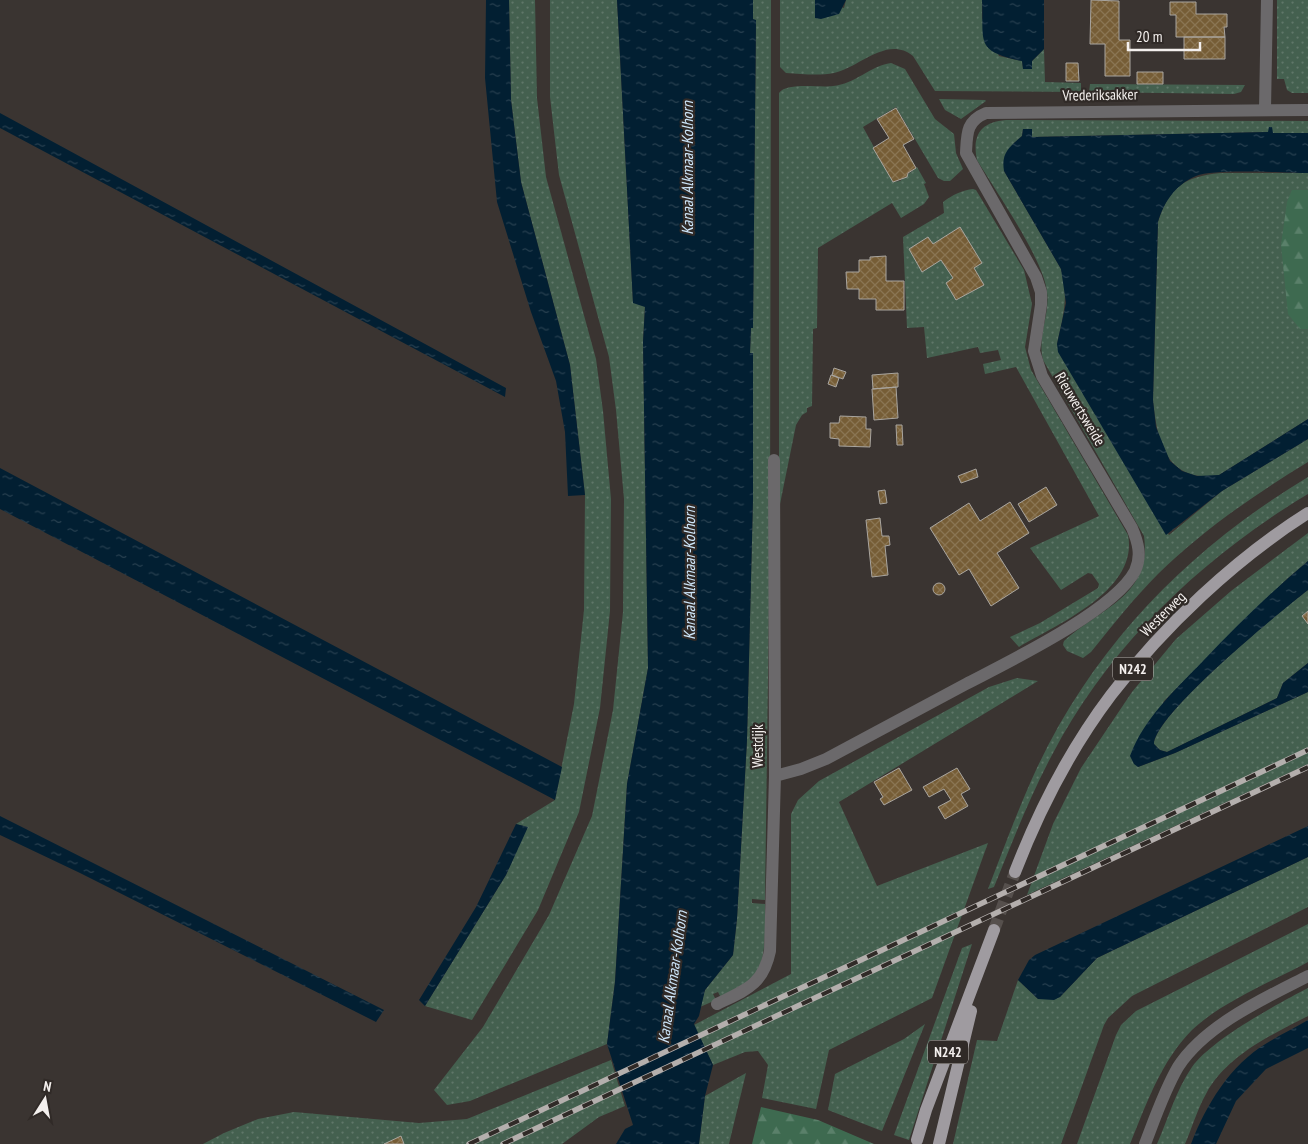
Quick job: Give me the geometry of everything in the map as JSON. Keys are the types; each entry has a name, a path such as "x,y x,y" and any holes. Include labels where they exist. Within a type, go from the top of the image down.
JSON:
{"main road":[{"name":"Westerweg","path":"1015,872 1026,843 1072,756 1111,695 1148,652 1226,575 1275,535 1308,513"},
{"name":"N242","path":"917,1140 926,1110 994,930"},
{"name":"N242","path":"939,1144 981,965"}],"street":[{"path":"1265,110 1267,0"},
{"name":"Vrederiksakker","path":"966,153 969,125 976,117 986,113 1308,110"},
{"name":"Rieuwertsweide","path":"775,776 801,769 826,759 1043,643 1087,616 1125,585 1137,565 1138,542 1132,528 1042,376 1034,351 1041,305 1041,292 1036,276 966,153"},
{"name":"Westdijk","path":"718,1004 754,986 768,960 775,776 774,460"},
{"path":"1145,1144 1179,1066 1191,1052 1205,1038 1248,1008 1308,976"}],"green space":[{"path":"509,0 535,0 537,98 546,177 596,359 611,499 610,611 600,708 579,812 538,910 472,1020 425,1006 506,875 527,827 516,824 555,800 574,704 584,610 585,495 570,365 521,182 511,100"},
{"path":"550,0 617,0 633,302 645,306 643,342 648,668 627,784 615,982 607,1044 470,1101 447,1105 434,1090 483,1027 549,915 592,816 613,710 623,612 624,499 616,410 609,357 559,175 550,97"},
{"path":"753,0 771,0 770,529 765,900 752,899 752,903 765,904 765,933 763,955 760,965 751,980 721,998 718,992 713,994 716,1000 700,1007 705,990 733,955 737,919 747,740 753,499 753,354 750,353 751,327 753,327 756,20 753,20"},
{"path":"780,0 816,0 844,8 846,0 982,0 982,18 999,56 1022,61 1023,68 1031,69 1032,61 1044,49 1045,82 1081,83 1081,92 935,91 913,56 903,50 893,49 873,55 834,73 816,75 786,73 780,67"},
{"path":"1277,0 1308,0 1308,93 1292,93 1287,90 1284,79 1277,79"},
{"path":"891,63 905,69 935,119 954,134 956,153 963,169 950,181 938,178 896,107 863,127 893,182 900,181 917,167 926,183 924,184 929,197 924,204 901,218 892,203 818,248 817,328 813,329 812,406 807,408 807,412 802,415 796,425 779,509 779,93 796,86 841,85"},
{"path":"1090,84 1245,85 1241,92 1234,94 1089,92"},
{"path":"939,99 986,101 961,119 945,110"},
{"path":"1006,120 1308,121 1308,133 1272,133 1272,127 1269,128 1269,132 1032,137 1032,129 1023,129 1022,136 1014,143 1004,171 1061,269 1065,298 1057,344 1169,535 1222,491 1308,439 1308,462 1230,514 1175,558 1140,593 1091,652 1083,658 1067,651 1063,645 1064,641 1120,599 1132,587 1140,573 1144,556 1144,536 1043,360 1042,334 1047,309 1047,292 1044,278 1028,244 977,160 976,144 980,132 990,124"},
{"path":"1220,173 1308,173 1308,190 1293,190 1300,329 1308,329 1308,419 1219,475 1201,476 1187,473 1176,466 1168,456 1162,444 1155,415 1153,400 1158,222 1167,200 1180,186 1197,177"},
{"path":"973,189 976,190 1024,270 1032,304 1025,347 1031,370 1128,535 1128,555 1121,572 1109,589 1074,616 1019,647 1010,637 1040,623 1098,588 1099,584 1092,574 1088,573 1061,590 1030,548 1099,516 1016,367 985,374 983,364 1001,360 998,350 980,353 978,347 927,358 924,327 907,328 903,237 944,213 943,202 946,199"},
{"path":"1292,190 1308,190 1308,329 1300,329 1288,314 1281,245 1287,202"},
{"path":"1308,477 1308,494 1269,519 1196,575 1130,641 1101,677 1075,715 1052,755 1028,804 994,887 988,889 1036,770 1060,724 1087,681 1117,641 1150,603 1224,535"},
{"path":"1308,533 1308,561 1288,578 1164,701 1138,767 1175,753 1308,692 1308,764 1027,895 1053,824 1081,768 1132,692 1176,639 1231,591"},
{"path":"1308,590 1308,663 1283,683 1277,698 1167,752 1160,750 1154,744 1160,730 1175,710 1247,640"},
{"path":"1017,678 1038,681 839,802 877,886 988,843 932,998 829,1050 816,1109 762,1098 768,1065 758,1051 745,1052 713,1065 694,1025 791,974 791,814 798,800 819,781 989,687"},
{"path":"1308,857 1308,907 1132,996 1108,1018 1061,1144 953,1144 977,1040 997,1041 1018,980 1038,999 1060,997 1097,958"},
{"path":"1308,924 1308,962 1247,993 1217,1011 1192,1030 1181,1042 1171,1055 1155,1084 1130,1144 1077,1144 1121,1025 1136,1011"},
{"path":"972,944 909,1140 894,1135 962,948"},
{"path":"1308,988 1308,1016 1265,1039 1225,1068 1206,1094 1185,1144 1157,1144 1181,1085 1192,1067 1201,1057 1245,1023"},
{"path":"925,1024 882,1131 828,1110 835,1074 904,1039"},
{"path":"611,1060 625,1106 599,1117 562,1144 203,1144 258,1119 294,1112 419,1123 467,1119"},
{"path":"746,1073 729,1144 699,1144 705,1096"},
{"path":"761,1107 818,1120 874,1144 752,1144"}],"water":[{"path":"486,0 509,0 511,100 521,182 570,365 585,495 568,496 565,432 556,381 531,312 497,202 485,78"},
{"name":"Kanaal Alkmaar-Kolhorn","path":"617,0 753,0 753,19 756,20 753,328 751,328 750,353 753,353 753,499 747,740 737,919 733,955 705,990 699,1016 694,1024 713,1065 705,1096 699,1144 616,1144 625,1129 633,1125 607,1044 615,982 627,784 648,668 643,342 645,307 633,303"},
{"path":"815,0 846,0 839,14 821,19 815,18"},
{"path":"982,0 1044,0 1044,49 1032,61 1032,69 1023,69 1022,61 996,53 989,48 983,35"},
{"path":"0,113 506,388 505,397 0,128"},
{"path":"1269,127 1272,127 1273,133 1308,133 1308,173 1218,172 1196,176 1176,189 1160,215 1158,222 1153,400 1156,427 1170,461 1182,471 1197,476 1219,475 1308,419 1308,439 1222,491 1166,535 1058,352 1057,344 1066,303 1061,269 1004,171 1005,155 1010,147 1022,136 1023,129 1032,129 1032,137 1268,132"},
{"path":"0,468 562,767 555,800 0,509"},
{"path":"1308,561 1308,590 1248,640 1196,688 1175,710 1160,730 1154,744 1160,750 1167,752 1277,698 1283,683 1308,663 1308,692 1175,753 1138,767 1134,764 1130,756 1136,742 1161,705 1241,622"},
{"path":"0,816 384,1010 376,1022 80,873 0,835"},
{"path":"516,824 528,827 506,875 425,1006 419,1000 476,907"},
{"path":"1308,826 1308,857 1097,958 1060,997 1054,1000 1038,999 1018,980 1029,960 1035,955"},
{"path":"1308,1020 1308,1048 1266,1069 1236,1101 1216,1144 1191,1144 1212,1101 1231,1074 1254,1052"}],"building":[{"path":"1091,0 1119,1 1119,40 1130,40 1130,76 1105,76 1105,44 1090,44"},
{"path":"1170,2 1196,2 1196,14 1227,14 1227,27 1224,27 1225,37 1176,37 1176,15 1170,15"},
{"path":"1184,37 1225,37 1225,59 1184,59"},
{"path":"1066,63 1078,63 1079,81 1066,81"},
{"path":"1137,72 1163,72 1163,84 1137,84"},
{"path":"896,108 914,139 903,145 916,168 908,173 907,177 893,182 873,148 889,138 877,119"},
{"path":"960,227 982,263 974,268 984,285 956,300 946,283 953,278 941,260 922,272 909,249 928,237 933,244"},
{"path":"886,256 886,281 904,281 904,310 876,310 876,299 859,299 859,289 847,289 846,272 859,272 859,260 870,260 870,257"},
{"path":"834,368 846,372 843,379 832,375"},
{"path":"898,373 898,387 873,389 872,375"},
{"path":"831,375 839,378 836,387 828,384"},
{"path":"896,387 898,418 874,420 872,389"},
{"path":"840,416 866,417 866,429 871,429 870,447 839,446 839,439 830,438 830,423 839,423"},
{"path":"896,425 902,425 903,445 897,445"},
{"path":"976,469 978,477 961,483 958,476"},
{"path":"1046,487 1057,505 1029,522 1018,504"},
{"path":"885,490 887,503 880,504 878,491"},
{"path":"1010,502 1029,533 997,553 1019,588 991,606 969,569 959,575 930,528 969,503 980,521"},
{"path":"880,518 882,536 889,536 890,545 885,546 888,575 872,577 866,520"},
{"path":"937,583 941,583 945,589 941,595 937,595 933,591 933,587"},
{"path":"1308,611 1308,624 1302,616"},
{"path":"899,768 912,790 884,805 880,799 883,797 874,782"},
{"path":"957,768 970,789 961,794 968,806 945,819 938,807 951,800 944,789 929,797 923,787"},
{"path":"401,1136 404,1144 384,1144"}],"tunnel":[{"path":"994,930 1015,872"}],"railway":[{"path":"469,1144 1308,750"},
{"path":"503,1144 1308,767"}]}
